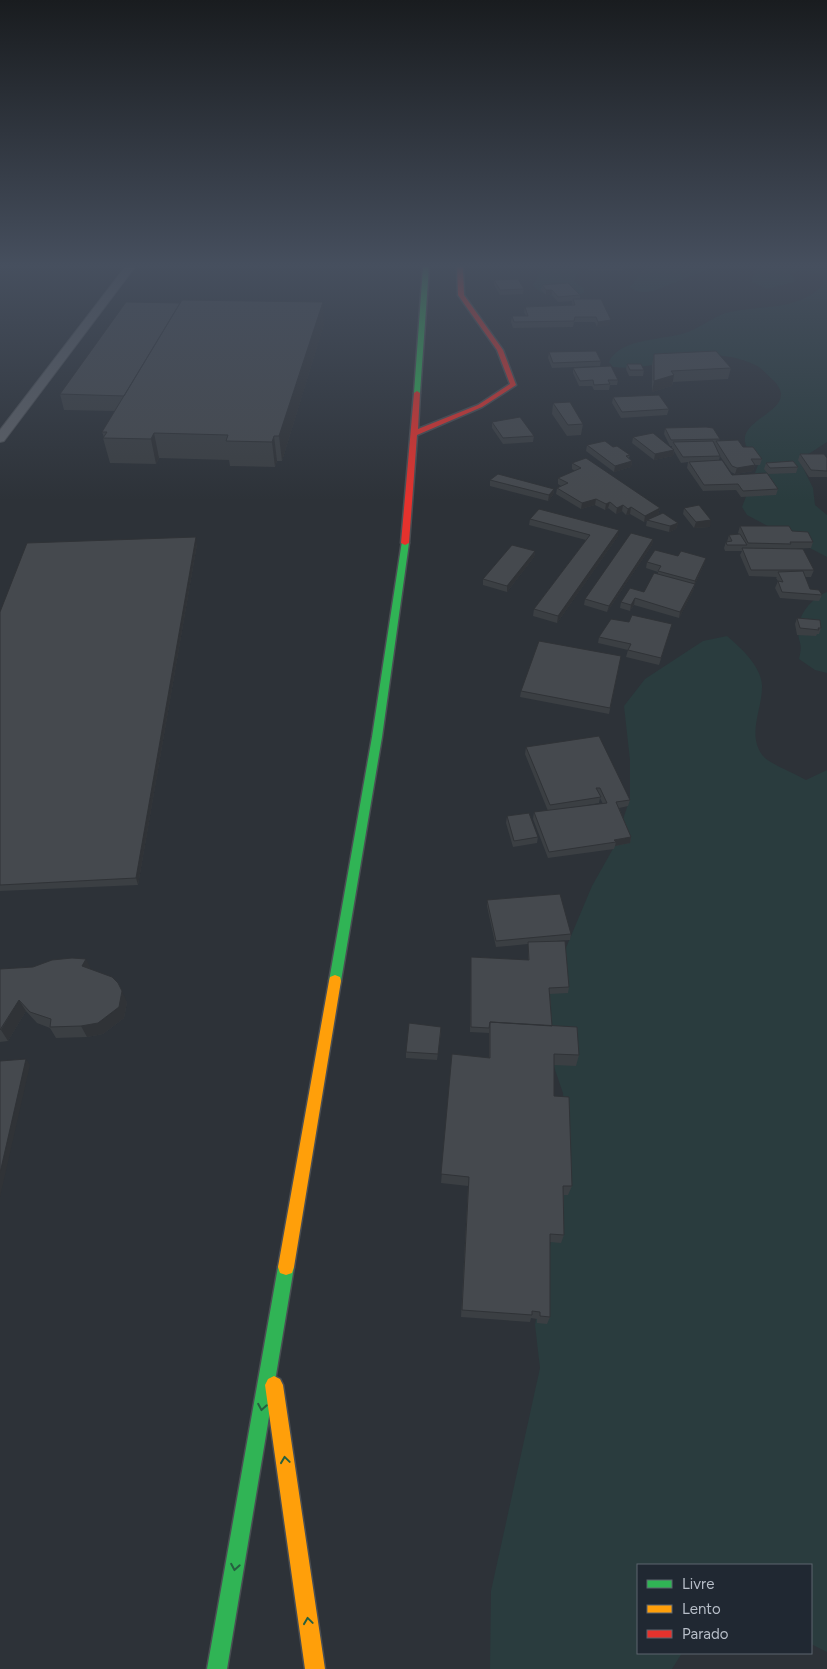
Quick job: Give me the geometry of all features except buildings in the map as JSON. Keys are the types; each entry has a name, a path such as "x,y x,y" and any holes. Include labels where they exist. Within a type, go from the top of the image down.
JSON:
{"main road":[{"path":"217,1669 378,738 409,518 421,345"},
{"path":"415,432 480,406 513,385 496,345"},
{"path":"271,1359 315,1669"}],"lane":[{"path":"0,438 71,345"}],"shaded area":[{"path":"630,345 827,345 827,442 804,457 801,464 813,488 815,505 827,515 827,557 747,515 742,507 758,465 748,451 745,442 746,433 776,406 781,398 780,389 772,379 755,365 736,358 718,356 700,356 631,368 613,367 609,362 614,354"},
{"path":"827,592 827,673 815,670 799,659 801,646 798,626 803,613 811,602"},
{"path":"727,636 749,658 758,671 761,678 762,694 755,730 758,748 763,756 777,766 806,780 827,770 827,1652 812,1644 812,1564 637,1564 637,1654 681,1654 672,1669 490,1669 491,1591 540,1368 535,1325 567,1156 563,1093 543,1035 542,1005 592,886 614,847 630,798 630,760 624,706 645,679 703,641"}],"traffic: fast":[{"path":"417,393 420,345"},
{"path":"335,981 377,737 405,543"},
{"path":"217,1669 286,1267"}],"traffic: slow":[{"path":"286,1267 335,981"},
{"path":"274,1385 315,1669"}],"traffic: jam":[{"path":"415,433 480,406 513,385 496,345"},
{"path":"405,543 417,393"}]}
